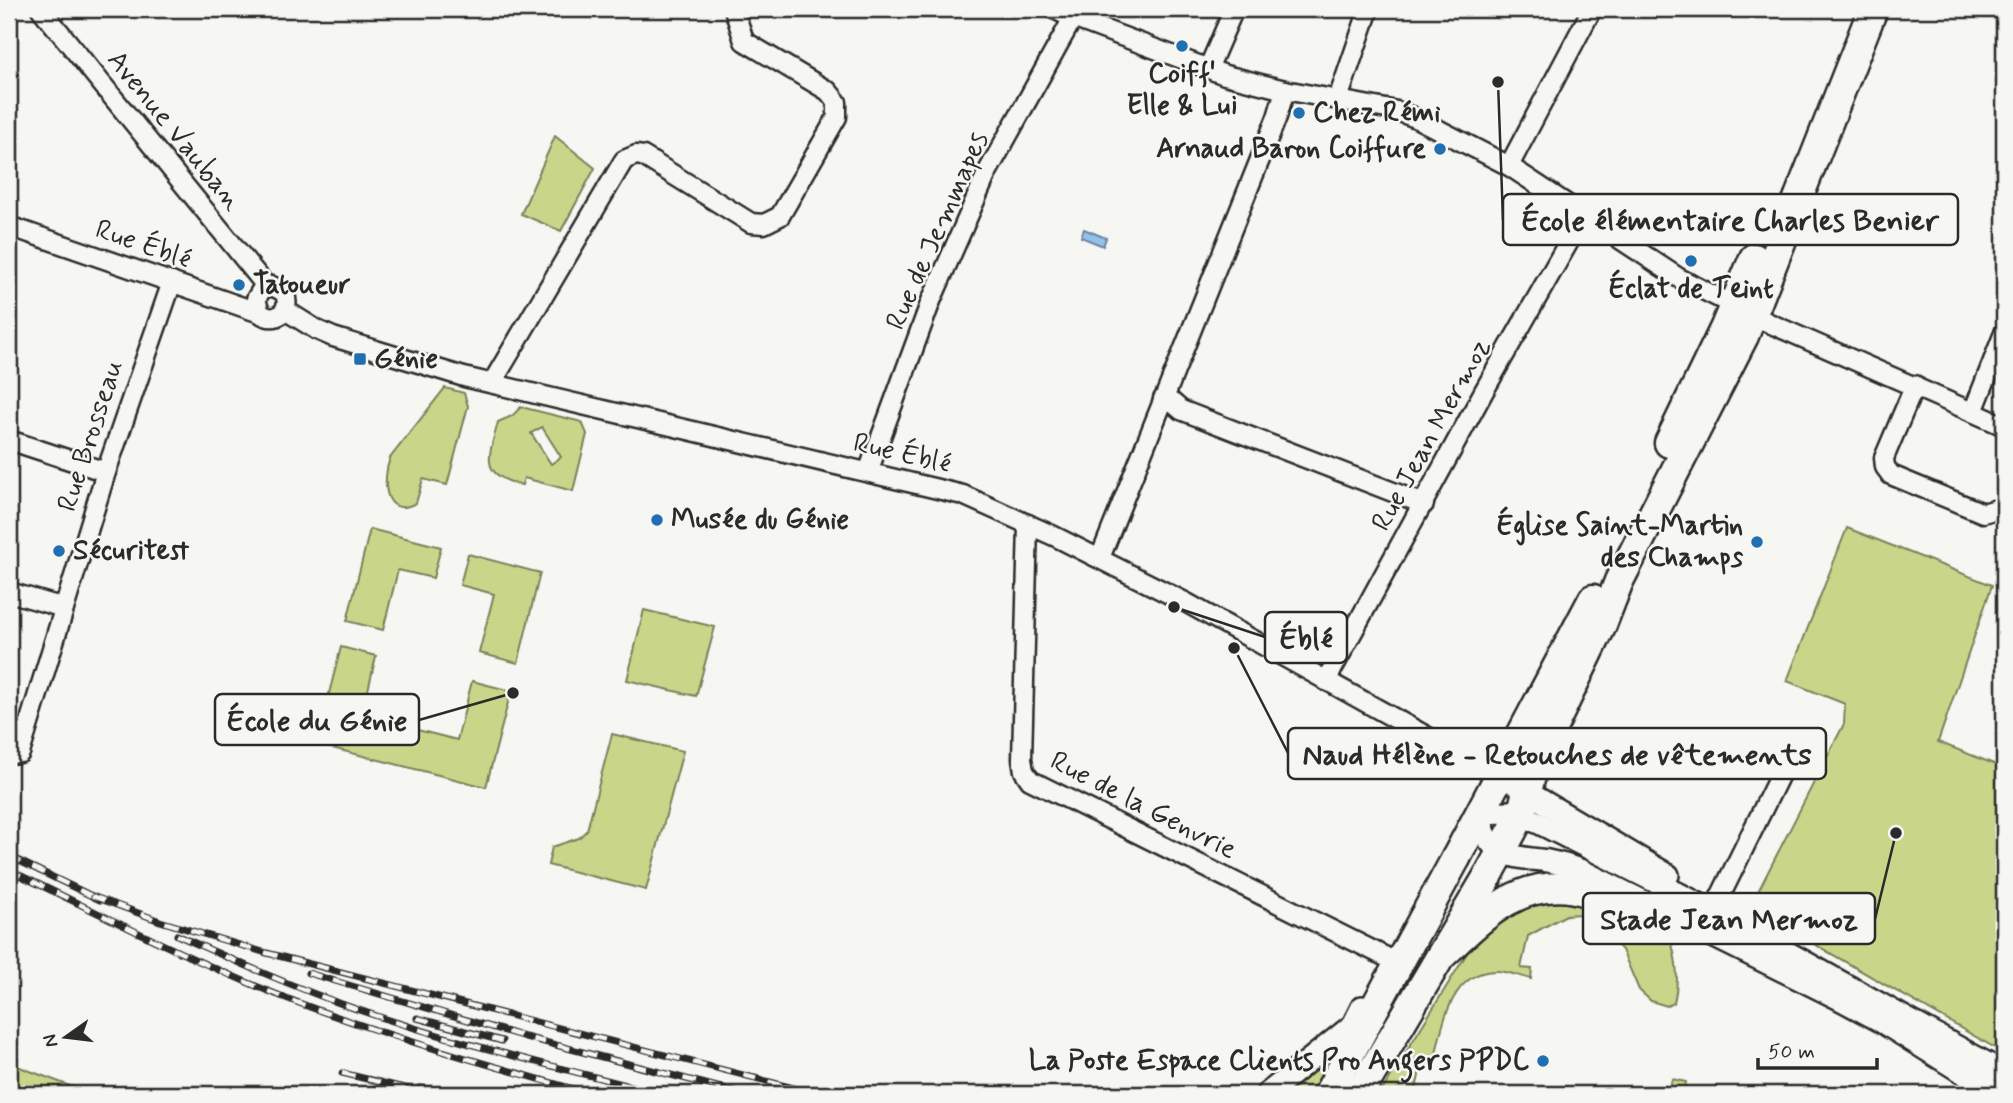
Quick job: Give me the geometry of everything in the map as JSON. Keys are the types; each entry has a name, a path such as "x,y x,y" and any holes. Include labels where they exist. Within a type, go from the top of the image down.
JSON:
{"main road":[{"path":"1743,310 1856,9"},
{"path":"1328,1094 1499,777 1527,749 1580,626 1725,327 1743,310 1873,9"},
{"path":"1359,1094 1500,862 1524,804 1530,776 1527,749"},
{"path":"1440,957 1508,899 1544,888 1578,890 1637,910 1670,916"}],"street":[{"name":"Avenue Vauban","path":"41,9 267,287"},
{"path":"492,383 624,160 636,155 643,156 751,223 764,224 780,216 837,117 836,102 828,91 744,41 734,9"},
{"path":"1054,9 1208,69 1285,90 1397,111 1416,118 1509,166 1659,267 1743,310 2004,426"},
{"path":"1208,69 1234,9"},
{"path":"1338,99 1369,9"},
{"path":"1509,166 1592,9"},
{"name":"Rue de Jemmapes","path":"868,472 931,301 988,171 1073,18"},
{"path":"1100,558 1277,117 1285,90"},
{"name":"Rue Jean Mermoz","path":"1326,681 1584,215"},
{"name":"Rue Éblé","path":"9,226 260,313"},
{"name":"Rue Brosseau","path":"14,753 64,608 106,472 172,282"},
{"path":"277,287 284,292 287,302 285,310 274,318 260,313 256,306 256,297 260,290 277,287"},
{"name":"Rue Éblé","path":"285,310 333,337 492,383 963,495 1100,558 1466,758 1499,777 1524,804"},
{"path":"1973,412 2004,333"},
{"path":"1915,385 1884,458 1887,471 1983,513 2004,507"},
{"path":"1163,399 1181,410 1424,504"},
{"path":"9,440 106,472"},
{"name":"Rue de la Genvrie","path":"1028,524 1022,759 1026,775 1043,786 1388,958"},
{"path":"9,592 64,608"},
{"path":"1713,911 1792,750 1807,758"},
{"path":"1466,758 1475,772 1479,813 1485,835 1500,862 1555,862 1580,870 1879,1020 1997,1094"},
{"path":"1479,813 1524,804 2004,1073"},
{"path":"1267,1094 1353,1025 1418,902 1455,859"}],"green space":[{"path":"555,136 595,168 561,231 521,214"},
{"path":"445,388 464,393 468,406 447,485 423,479 416,503 405,507 397,506 391,502 386,486 390,458"},
{"path":"521,407 582,422 587,434 573,491 524,478 522,485 498,476 493,470 490,455 498,422 512,416","holes":["542,427 561,457 551,464 531,433"]},
{"path":"1847,528 1992,585 1938,742 2004,768 2004,1053 1750,907 1844,724 1845,704 1787,681"},
{"path":"370,529 441,547 433,578 398,570 383,630 347,621"},
{"path":"468,554 540,573 518,663 479,653 494,594 460,585"},
{"path":"644,610 715,627 696,696 627,680"},
{"path":"341,647 376,656 362,716 457,740 472,681 511,691 486,787 316,744"},
{"path":"612,734 683,751 646,890 548,865 552,847 579,838 587,830"},
{"path":"1554,898 1575,903 1671,941 1677,972 1674,1003 1667,1006 1651,1001 1639,990 1622,950 1593,919 1580,914 1566,915 1528,936 1521,968 1532,969 1531,979 1498,971 1481,973 1468,980 1458,992 1444,1021 1433,1068 1421,1066 1415,1094 1380,1094 1469,950 1488,928 1508,915 1537,902"},
{"path":"1333,1052 1337,1056 1316,1094 1282,1094"},
{"path":"9,1063 91,1094 9,1094"},
{"path":"1672,1079 1686,1082 1683,1094 1668,1094"}],"water":[{"path":"1084,229 1106,238 1103,246 1081,237"}],"railway":[{"path":"9,856 100,900"},
{"path":"9,870 170,948 268,991 388,1034 591,1094"},
{"path":"92,896 160,921 263,952 817,1094"},
{"path":"177,935 308,991 391,1021 661,1094"},
{"path":"308,973 525,1037 744,1094"},
{"path":"417,1018 502,1041"},
{"path":"342,1073 429,1094"},
{"path":"420,1088 477,1094"}],"place":[{"name":"Coiff' Elle & Lui","path":"1182,46"},
{"name":"École élémentaire Charles Benier","path":"1498,82"},
{"name":"Chez Rémi","path":"1299,113"},
{"name":"Arnaud Baron Coiffure","path":"1440,149"},
{"name":"Éclat de Teint","path":"1691,261"},
{"name":"Tatoueur","path":"239,285"},
{"name":"Génie","path":"360,359"},
{"name":"Musée du Génie","path":"657,520"},
{"name":"Église Saint-Martin des Champs","path":"1757,542"},
{"name":"Sécuritest","path":"59,551"},
{"name":"Éblé","path":"1174,607"},
{"name":"Naud Hélène - Retouches de vêtements","path":"1234,648"},
{"name":"École du Génie","path":"513,693"},
{"name":"Stade Jean Mermoz","path":"1896,833"},
{"name":"La Poste Espace Clients Pro Angers PPDC","path":"1543,1061"}]}
